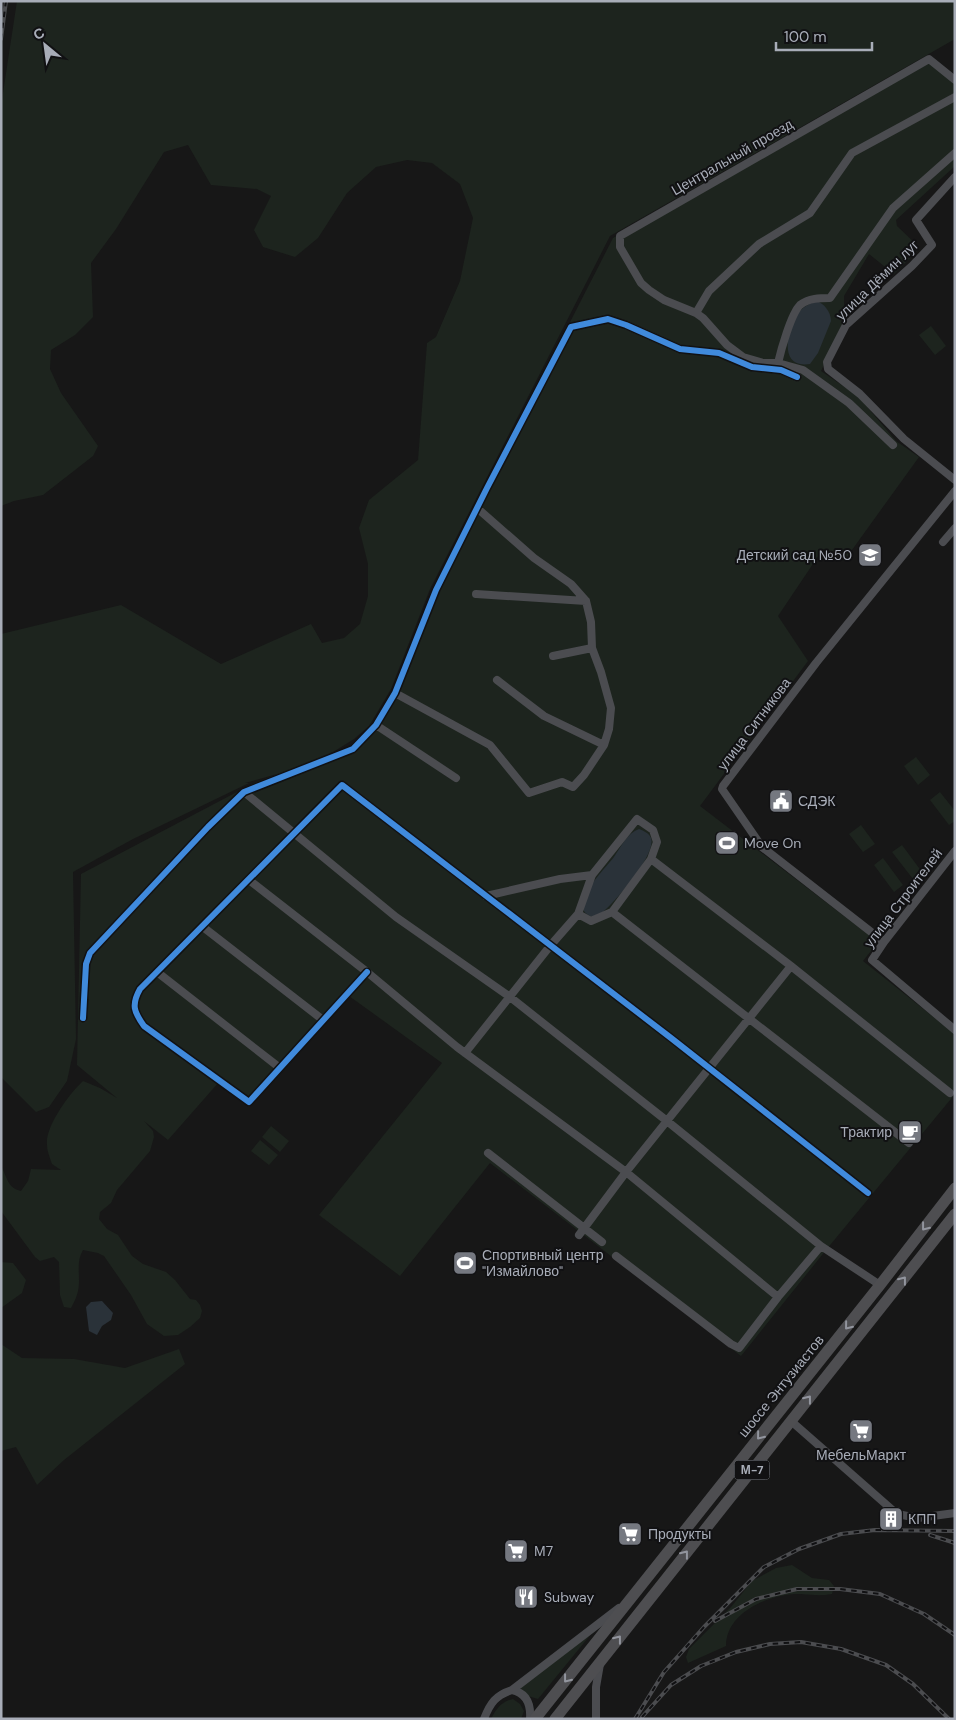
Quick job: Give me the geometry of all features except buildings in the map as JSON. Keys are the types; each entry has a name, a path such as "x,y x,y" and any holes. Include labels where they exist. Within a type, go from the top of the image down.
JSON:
{"highway":[{"name":"шоссе Энтузиастов","path":"535,1719 955,1188"},
{"name":"шоссе Энтузиастов","path":"555,1719 955,1214"}],"street":[{"name":"Центральный проезд","path":"893,444 849,404 803,370 778,363 763,363 743,357 726,345 703,318 696,313 664,300 649,290 641,283 620,246 620,236 929,59 955,80"},
{"path":"696,313 709,291 759,244 810,213 852,153 955,97"},
{"path":"778,363 789,326 800,306 812,299 830,298 893,208 955,153"},
{"name":"улица Дёмин луг","path":"955,177 916,220 932,245 907,271 846,325 827,362 828,369 860,394 890,426 955,480"},
{"path":"83,1018 86,964 90,953 244,792 353,749 376,725 395,693 436,590 571,327 608,319 680,349 719,353 752,367 781,370 797,377"},
{"name":"улица Ситникова","path":"884,942 762,847 722,789 816,663 955,491"},
{"path":"395,693 490,745 529,792 562,782 573,787 584,775 604,744 609,729 611,708 592,648 591,622 586,601 571,584 534,558 477,508"},
{"path":"943,542 955,528"},
{"path":"476,594 586,601"},
{"path":"553,656 592,648"},
{"path":"498,680 544,716 604,744"},
{"path":"376,725 456,778"},
{"path":"367,972 249,1102 144,1026 135,1014 134,999 140,989 342,785 868,1193"},
{"path":"244,792 396,917 510,998 667,1121 821,1246 880,1285"},
{"path":"465,1053 550,946 578,914 592,875 637,818 653,830 657,842 651,860 612,912 591,921 578,914"},
{"name":"улица Строителей","path":"955,851 872,960 955,1030"},
{"path":"651,860 791,966 950,1093"},
{"path":"486,896 560,879 592,875"},
{"path":"249,880 367,972 465,1053 626,1172 778,1297"},
{"path":"612,912 909,1143"},
{"path":"203,927 323,1020"},
{"path":"582,1232 626,1172 791,966"},
{"path":"157,972 280,1068"},
{"path":"488,1153 582,1232 602,1242"},
{"path":"616,1256 695,1320 739,1348 778,1297 821,1246"},
{"path":"791,1421 898,1514 918,1518 955,1514"},
{"path":"484,1719 494,1700 502,1693 512,1690 630,1599"},
{"path":"596,1719 596,1687 600,1662"},
{"path":"512,1690 519,1691 526,1697 529,1705 530,1719"}],"shaded area":[{"path":"17,1 955,1 955,39 610,236 430,589 391,689 369,726 354,739 325,757 351,747 374,722 388,699 403,668 431,594 613,238 927,57 955,77 955,166 896,220 897,226 920,248 894,274 869,254 844,296 844,324 821,371 858,396 896,441 919,457 844,561 823,549 778,616 808,661 700,806 878,942 863,961 955,1034 955,1094 741,1356 490,1163 400,1276 319,1215 442,1063 349,996 249,1107 219,1082 168,1140 144,1121 153,1131 154,1137 150,1151 117,1190 111,1203 100,1212 99,1219 107,1229 118,1235 132,1256 143,1264 166,1272 190,1299 196,1300 200,1305 202,1311 200,1318 178,1335 164,1336 147,1324 131,1295 104,1256 98,1253 83,1250 79,1261 77,1295 71,1308 64,1307 60,1295 59,1262 54,1257 40,1261 35,1257 1,1211 1,1166 10,1184 21,1191 28,1181 31,1169 61,1170 52,1164 47,1137 59,1110 83,1081 117,1098 77,1065 81,874 254,783 277,774 245,783 249,783 133,839 73,872 76,1039 67,1081 49,1107 36,1112 1,1077 1,634 121,605 221,664 311,624 322,643 344,638 360,624 368,596 368,564 359,528 369,500 418,460 427,343 436,337 460,281 473,218 460,184 432,163 407,160 376,167 347,193 318,238 295,257 263,247 254,230 271,196 257,189 211,185 188,145 164,152 116,229 91,263 93,317 75,335 51,350 50,369 61,393 98,446 93,456 43,495 14,501 1,506 1,106"},
{"path":"816,301 826,308 830,314 831,321 818,353 810,364 800,364 793,361 789,355 788,339 790,330 793,322 805,306"},
{"path":"931,326 946,346 935,355 919,335"},
{"path":"916,757 930,775 918,785 904,766"},
{"path":"940,792 955,811 955,821 949,825 930,800"},
{"path":"861,825 875,844 863,852 849,834"},
{"path":"639,829 648,833 651,838 648,855 634,877 616,898 602,913 592,917 583,908 587,892 628,837"},
{"path":"902,845 922,872 913,879 892,852"},
{"path":"883,858 903,885 894,892 874,865"},
{"path":"271,1126 289,1141 280,1152 262,1137"},
{"path":"260,1140 278,1155 269,1165 251,1151"},
{"path":"1,1262 13,1263 26,1280 22,1293 1,1308"},
{"path":"102,1301 113,1313 111,1320 102,1326 97,1335 89,1331 86,1307 91,1302"},
{"path":"1,1344 22,1358 74,1359 125,1368 179,1349 185,1364 64,1460 37,1485 16,1447 1,1451"},
{"path":"792,1565 812,1578 829,1580 834,1586 832,1594 789,1595 777,1597 753,1606 734,1623 728,1634 726,1646 688,1663 686,1657 689,1649 731,1607 752,1581 776,1568"},
{"path":"592,1633 538,1699 528,1696 519,1687"},
{"path":"513,1699 520,1704 524,1711 521,1719 491,1719 500,1706"}],"railway":[{"path":"1,39 6,1"},
{"path":"635,1719 664,1672 704,1627 764,1567 799,1549 841,1534 875,1530 955,1531"},
{"path":"930,1535 955,1543"},
{"path":"715,1621 756,1599 797,1589 840,1589 880,1594 924,1614 955,1635"},
{"path":"642,1717 671,1685 701,1666 736,1652 770,1644 801,1642 841,1649 886,1665 913,1684 949,1719"}],"cycle path":[{"path":"83,1018 86,964 90,953 208,827 244,792 353,749 376,725 395,693 436,590 571,327 608,319 680,349 719,353 752,367 781,370 797,377"},
{"path":"367,972 249,1102 144,1026 135,1008 135,1000 140,989 342,785 671,1038 868,1193"}],"place":[{"name":"Детский сад №50","path":"870,555"},
{"name":"СДЭК","path":"781,801"},
{"name":"Move On","path":"727,843"},
{"name":"Трактир","path":"910,1132"},
{"name":"Спортивный центр \"Измайлово\"","path":"465,1263"},
{"name":"МебельМаркт","path":"861,1431"},
{"name":"КПП","path":"891,1519"},
{"name":"Продукты","path":"630,1534"},
{"name":"М7","path":"516,1551"},
{"name":"Subway","path":"526,1597"}]}
